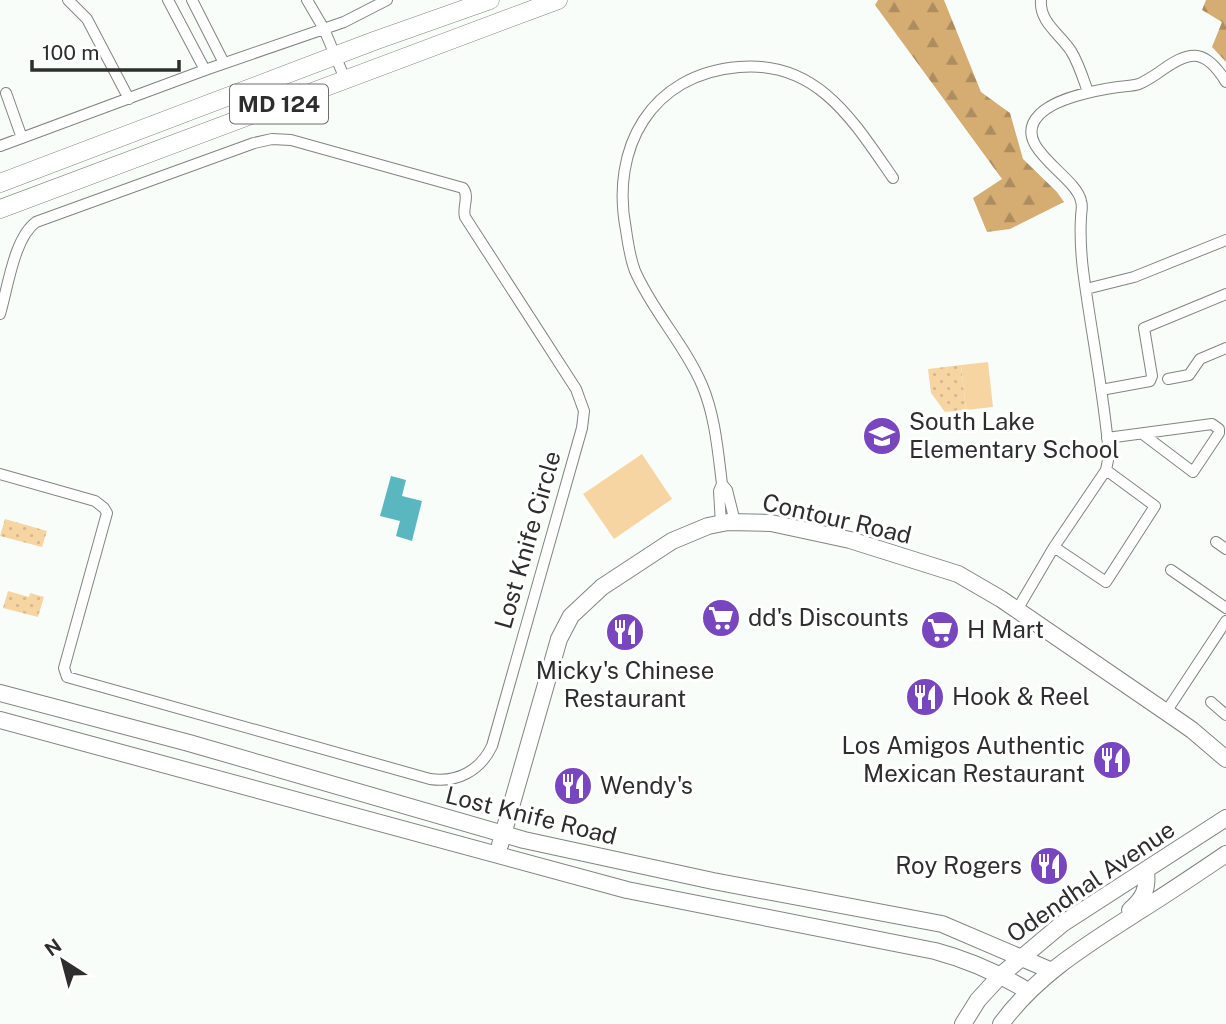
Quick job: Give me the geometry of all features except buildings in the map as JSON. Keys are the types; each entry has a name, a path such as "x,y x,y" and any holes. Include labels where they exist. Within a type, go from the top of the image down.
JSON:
{"main road":[{"name":"MD 124","path":"0,183 490,0"},
{"name":"MD 124","path":"0,209 558,0"}],"street":[{"path":"68,0 86,19 128,99"},
{"path":"168,0 205,70"},
{"path":"192,0 225,63"},
{"path":"307,0 324,29 345,79"},
{"path":"0,146 324,29 387,0"},
{"path":"1041,0 1045,19 1070,49 1088,92"},
{"path":"1017,610 1054,547 1106,470 1109,455 1083,268 1081,199 1073,186 1041,154 1034,143 1034,122 1042,112 1088,92 1143,82 1185,55 1202,57 1215,66 1226,82"},
{"path":"728,523 727,490 722,484 709,408 702,385 632,264 623,217 622,189 625,159 636,132 665,96 690,79 724,68 743,66 785,71 808,81 841,107 893,178"},
{"path":"5,93 22,138"},
{"name":"Lost Knife Circle","path":"0,314 24,233 36,222 254,143 272,139 291,140 463,188 467,195 464,208 466,219 576,389 584,411 582,428 492,746 475,769 449,780 430,779 67,677 64,668 107,513 95,501 0,474"},
{"path":"1086,289 1134,277 1226,240"},
{"path":"1101,390 1150,381 1152,376 1144,328 1226,294"},
{"path":"1168,379 1189,375 1200,359 1226,348"},
{"path":"1107,438 1212,424 1219,429 1193,472 1143,435"},
{"path":"1054,547 1106,582 1155,506 1106,470"},
{"name":"Contour Road","path":"498,854 559,639 571,616 602,587 672,541 728,523 771,523 850,540 961,576 1017,610 1192,730 1226,760"},
{"path":"1216,542 1226,549"},
{"path":"1171,570 1226,608"},
{"path":"1166,712 1226,621"},
{"name":"Lost Knife Road","path":"0,693 190,743 503,835 701,878 942,923 1052,971"},
{"path":"1211,702 1226,715"},
{"name":"Lost Knife Road","path":"0,720 627,890 960,957 1001,975 1028,991"},
{"name":"Odendhal Avenue","path":"963,1024 978,1000 1021,956 1062,924 1226,818"},
{"name":"Odendhal Avenue","path":"1001,1024 1028,991 1052,971 1226,854"},
{"path":"1088,945 1141,901 1147,889 1146,870"}],"shaded area":[{"path":"988,362 993,407 966,410 961,365"},
{"path":"961,365 966,410 945,412 931,393 928,369"},
{"path":"642,454 672,499 614,539 583,494"},
{"path":"5,519 47,531 42,547 0,536"},
{"path":"8,591 29,597 30,593 44,597 38,617 3,608"}],"green space":[{"path":"878,0 944,0 981,92 1010,113 1023,159 1064,202 1010,229 987,232 973,198 1002,179 875,5"},
{"path":"1206,0 1226,0 1226,62 1212,47 1222,22 1202,10"}],"water":[{"path":"391,476 406,480 402,496 422,501 412,541 396,536 400,521 380,516"}],"place":[{"name":"South Lake Elementary School","path":"882,436"},
{"name":"dd's Discounts","path":"721,618"},
{"name":"H Mart","path":"940,630"},
{"name":"Micky's Chinese Restaurant","path":"625,632"},
{"name":"Hook & Reel","path":"925,697"},
{"name":"Los Amigos Authentic Mexican Restaurant","path":"1112,760"},
{"name":"Wendy's","path":"573,786"},
{"name":"Roy Rogers","path":"1049,866"}]}
